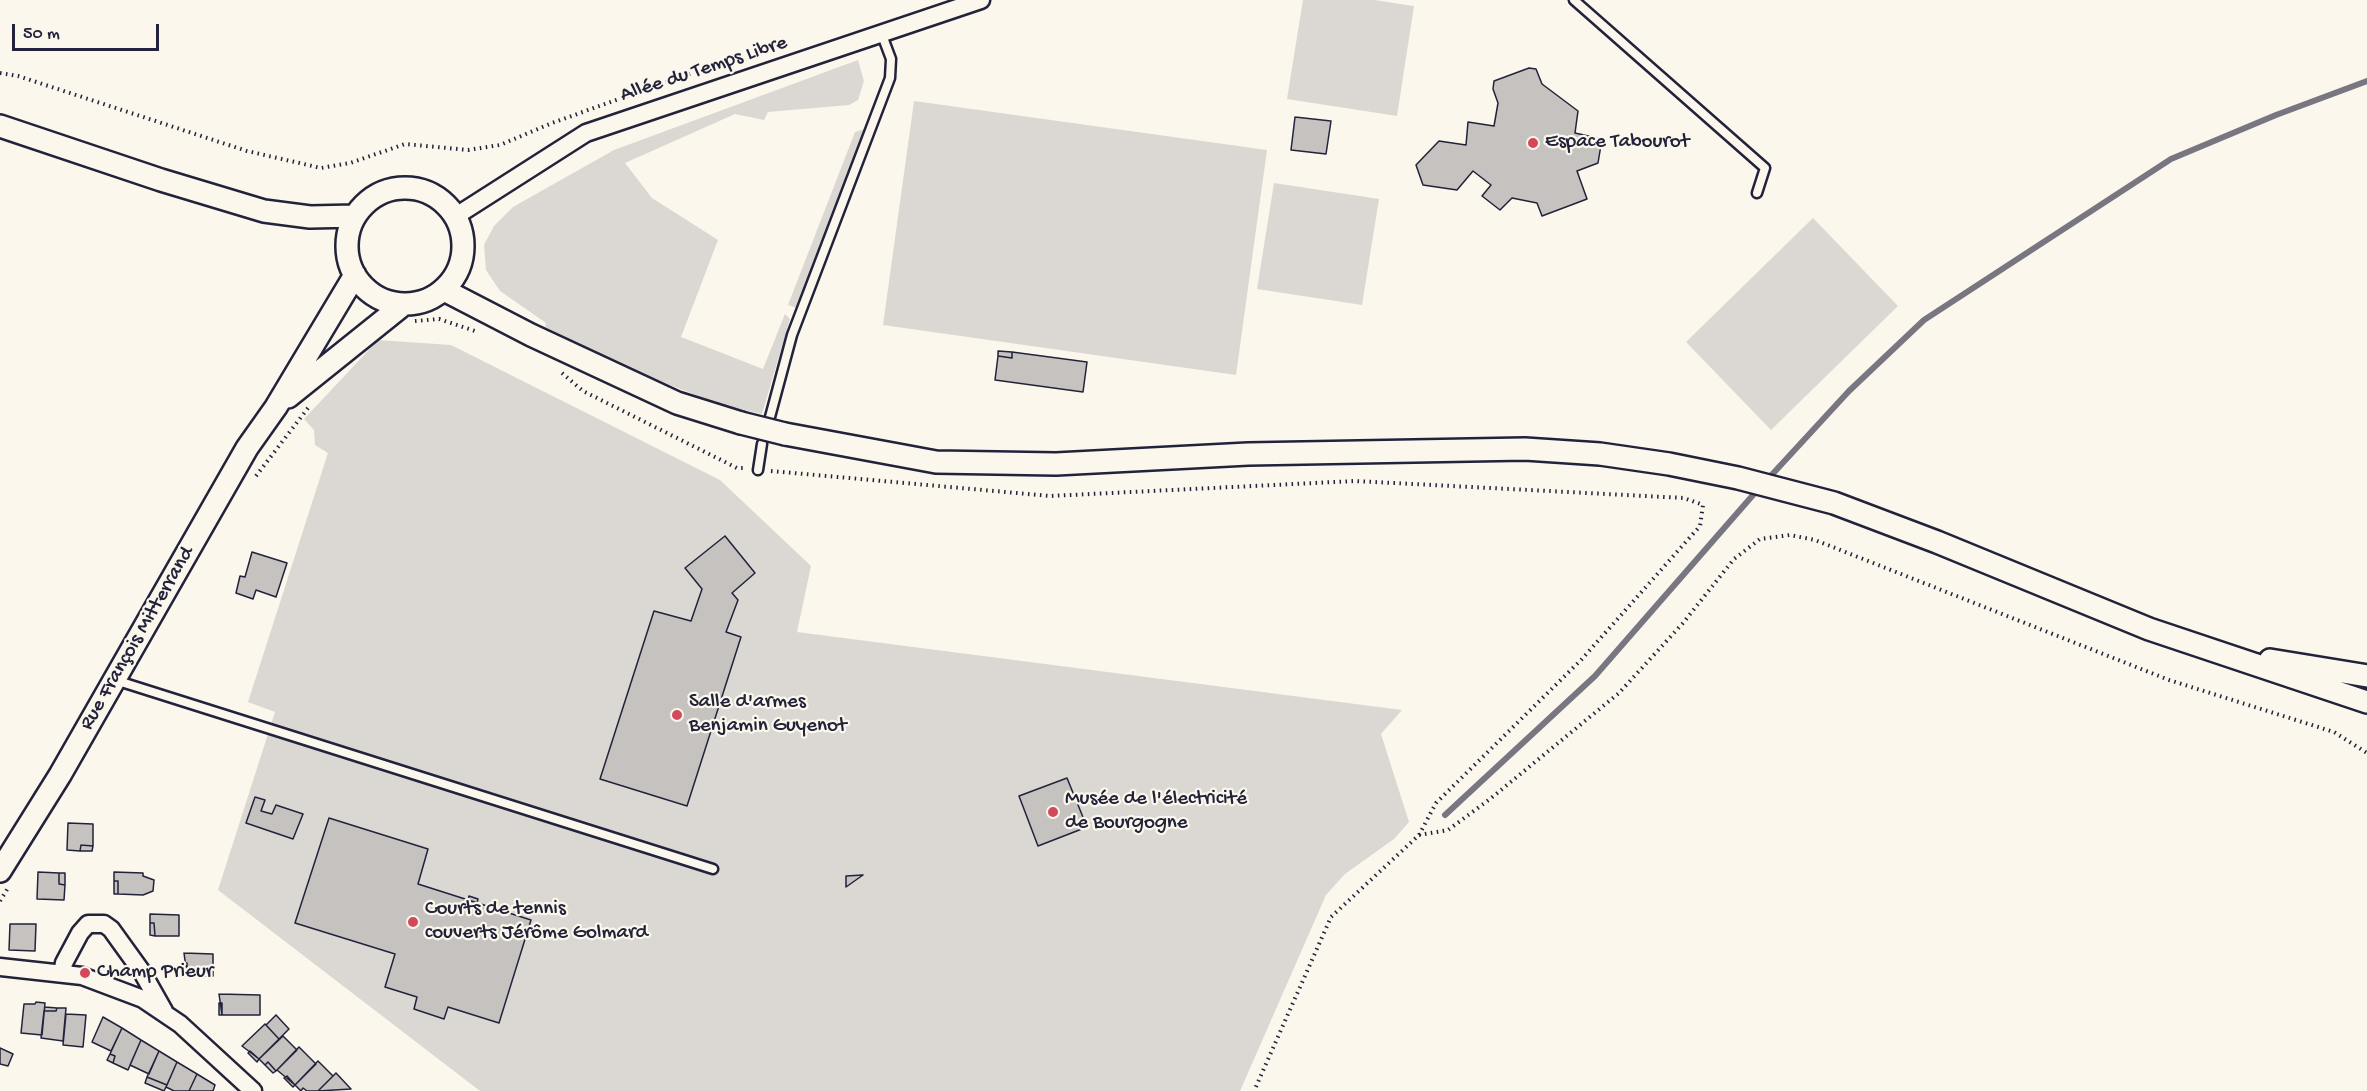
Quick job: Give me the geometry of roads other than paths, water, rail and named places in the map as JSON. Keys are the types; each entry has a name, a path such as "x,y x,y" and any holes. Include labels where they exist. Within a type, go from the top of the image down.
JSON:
{"street":[{"name":"Allée du Temps Libre","path":"456,216 586,133 981,0"},
{"path":"0,126 161,180 264,211 309,217 355,216"},
{"path":"397,188 414,188 431,193 445,203 456,216 463,235 463,255 457,274 444,290 407,313 368,290 355,275 347,246 349,231 355,216 365,203 380,193 397,188"},
{"name":"Rue François Mitterrand","path":"6,876 60,775 248,448 276,407 355,275"},
{"path":"444,290 531,335 677,403 785,434 936,462 1056,464 1248,454 1525,449 1600,454 1738,478 1844,507 1937,542 2082,604 2367,702"},
{"name":"Rue François Mitterrand","path":"276,407 407,313"},
{"path":"2220,652 2367,676"},
{"path":"62,973 64,963 80,933 88,924 104,924 111,929 142,972 165,1012"},
{"path":"0,967 82,976 121,989 165,1012 253,1091"}],"lane":[{"path":"1574,0 1765,168 1757,193"},
{"path":"770,417 792,335 890,78 891,59 882,35"},
{"path":"758,470 762,444"},
{"path":"115,680 713,869"}],"waterway":[{"path":"1767,480 1849,391 1924,320 2171,159 2276,115 2367,81"},
{"path":"1445,815 1595,676 1760,487"}],"place":[{"name":"Espace Tabourot","path":"1533,143"},
{"name":"Salle d'armes Benjamin Guyenot","path":"677,715"},
{"name":"Musée de l'électricité de Bourgogne","path":"1053,812"},
{"name":"Courts de tennis couverts Jérôme Golmard","path":"413,922"},
{"name":"Champ Prieur","path":"85,973"}]}
